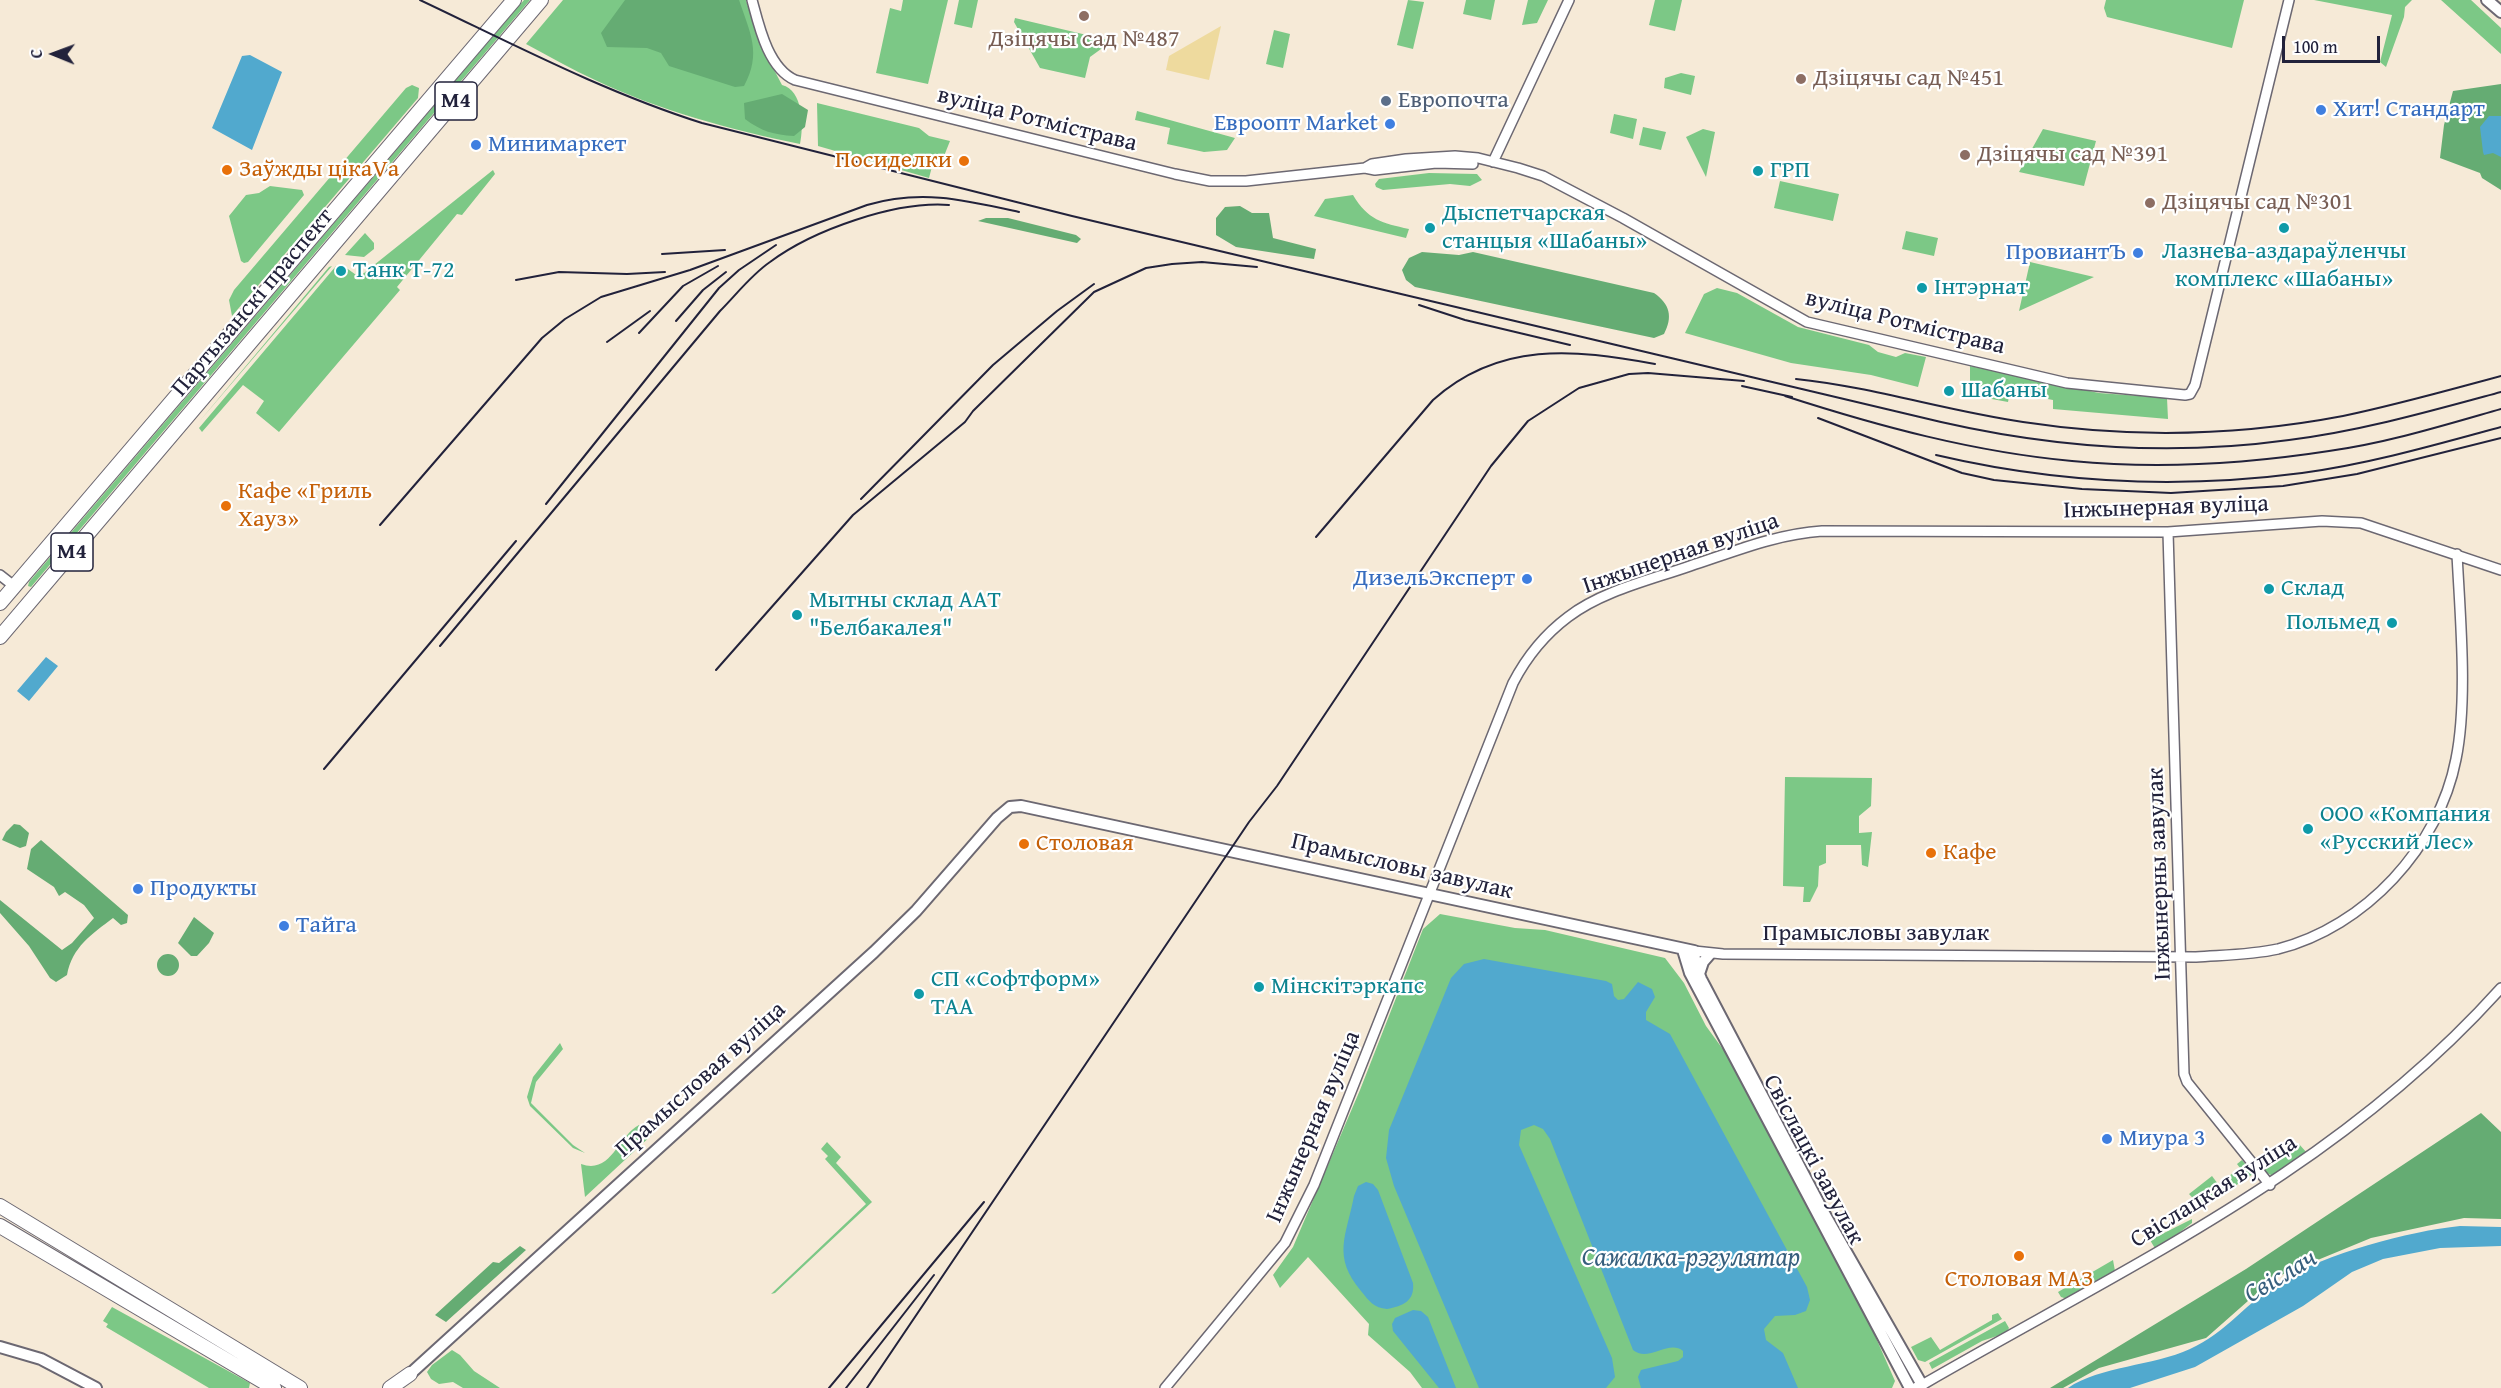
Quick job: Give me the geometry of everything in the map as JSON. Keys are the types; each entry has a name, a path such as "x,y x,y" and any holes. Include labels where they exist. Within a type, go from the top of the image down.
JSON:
{"highway":[{"name":"Партызанскі праспект","path":"0,603 514,0"},
{"name":"Партызанскі праспект","path":"0,637 541,0"},
{"path":"0,1206 300,1388"},
{"path":"0,1227 274,1388"},
{"path":"390,1388 410,1374"},
{"path":"396,1388 410,1374"}],"main road":[{"path":"2487,0 2501,12"},
{"name":"Прамысловы завулак","path":"1010,807 1030,808 1689,950"},
{"name":"Прамысловая вуліца","path":"410,1374 874,952 916,911 997,818 1010,807"},
{"name":"Свіслацкі завулак","path":"1689,950 1699,974 1826,1215 1919,1386"},
{"name":"Свіслацкі завулак","path":"1689,950 1690,973 1910,1388"},
{"path":"1699,974 1703,962 1710,954"},
{"path":"0,1347 42,1359 96,1388"}],"street":[{"name":"вуліца Ротмістрава","path":"752,0 771,54 783,72 795,80 1210,181 1246,181 1436,163 1493,162 1543,176 1694,256 1807,322 2067,383 2169,395 2190,394 2195,386 2289,0"},
{"path":"1493,162 1569,0"},
{"name":"Інжынерная вуліца","path":"1165,1388 1269,1264 1295,1227 1370,1045 1486,746 1524,661 1543,639 1586,605 1630,587 1745,548 1809,532 1924,530 2168,532 2322,521 2361,523 2501,570"},
{"name":"Інжынерны завулак","path":"2168,532 2182,957 2183,1066 2187,1082 2270,1185"},
{"name":"Прамысловы завулак","path":"1689,950 1710,954 2182,957 2247,954 2278,948 2331,928 2380,891 2421,843 2442,806 2457,758 2461,690 2457,554"},
{"path":"0,575 14,586"},
{"name":"Свіслацкая вуліца","path":"1919,1386 2204,1227 2270,1185 2391,1096 2443,1049 2501,988"}],"green space":[{"path":"524,0 530,0 31,587 28,586 29,582"},
{"path":"563,0 746,0 758,39 782,85 789,88 798,101 802,119 800,144 721,126 644,101 586,76 526,44"},
{"path":"625,0 739,0 750,33 753,53 744,86 735,87 669,66 661,53 647,48 607,47 601,33"},
{"path":"903,0 948,0 928,84 876,73 890,8 901,11"},
{"path":"959,0 978,0 972,28 954,24"},
{"path":"1408,0 1424,2 1413,49 1397,45"},
{"path":"1466,0 1495,0 1491,20 1463,14"},
{"path":"1528,0 1548,0 1537,23 1522,25"},
{"path":"1655,0 1682,0 1675,31 1649,25"},
{"path":"2106,0 2244,0 2232,48 2107,17 2104,8"},
{"path":"2314,0 2412,0 2405,7 2404,17 2386,67 2380,62 2392,15"},
{"path":"2441,0 2471,0 2501,28 2501,54"},
{"path":"1015,18 1112,41 1090,57 1085,78 1040,68 1014,22"},
{"path":"1274,30 1290,34 1283,68 1266,64"},
{"path":"1681,73 1695,76 1691,95 1664,88 1665,78"},
{"path":"2501,84 2501,190 2482,178 2480,173 2440,158 2444,125 2453,91"},
{"path":"412,85 419,88 418,98 232,316 229,300 234,290 406,88"},
{"path":"782,94 808,110 805,127 794,136 768,132 745,119 744,103"},
{"path":"817,103 919,128 929,136 950,141 944,156 935,155 929,178 818,146"},
{"path":"1137,111 1235,138 1227,150 1204,152 1167,144 1170,128 1135,120"},
{"path":"1614,114 1637,119 1633,139 1610,133"},
{"path":"1643,127 1666,132 1661,150 1639,145"},
{"path":"1703,129 1715,132 1706,177 1686,137"},
{"path":"2043,129 2096,141 2084,186 2019,172"},
{"path":"493,170 495,174 462,215 457,214 397,287 400,290 279,432 256,413 264,401 243,385 202,432 199,428 336,266 345,267 359,277"},
{"path":"1429,173 1477,174 1482,180 1470,186 1450,184 1383,190 1375,184 1379,179"},
{"path":"1780,181 1839,194 1833,221 1774,208"},
{"path":"270,186 302,190 304,195 248,262 244,263 241,261 229,216 246,195 259,193"},
{"path":"1353,195 1364,210 1376,219 1409,229 1406,238 1314,216 1325,199"},
{"path":"1240,206 1252,213 1269,213 1273,238 1316,249 1314,259 1236,247 1216,235 1216,218 1225,207"},
{"path":"986,218 1008,218 1076,235 1081,239 1077,243 978,221"},
{"path":"1906,231 1938,238 1934,256 1902,249"},
{"path":"365,233 374,243 374,249 364,257 345,255"},
{"path":"1422,252 1459,255 1473,252 1654,293 1667,306 1669,316 1667,328 1664,334 1654,338 1415,287 1406,280 1402,270 1409,258"},
{"path":"2030,262 2094,277 2019,311"},
{"path":"332,266 198,423 329,267"},
{"path":"1717,288 1737,293 1798,327 1869,345 1878,352 1896,357 1905,353 1926,357 1918,387 1871,375 1791,363 1685,333 1704,294"},
{"path":"1970,366 2099,393 2167,398 2168,419 2053,409 2053,400 2010,392 2008,402 1970,395"},
{"path":"1785,777 1872,778 1871,806 1859,816 1859,833 1872,832 1868,867 1862,865 1861,845 1826,845 1826,863 1819,866 1818,886 1810,902 1803,902 1804,887 1783,886"},
{"path":"14,824 20,825 29,833 26,846 20,848 2,840"},
{"path":"41,840 128,915 127,923 121,925 113,918 84,942 73,957 67,975 56,982 50,978 29,946 0,913 0,900 62,950 72,943 94,918 84,905 65,892 59,896 54,887 27,869 31,849"},
{"name":"Сажалка-рэгулятар","path":"1440,914 1515,928 1545,930 1665,958 1684,983 1706,1026 1730,1059 1861,1304 1895,1381 1892,1388 1422,1388 1410,1372 1368,1335 1369,1324 1308,1257 1280,1288 1273,1275 1293,1247 1360,1090 1423,929"},
{"path":"194,917 214,933 209,943 197,956 191,956 178,943"},
{"path":"164,954 172,954 179,961 179,969 172,976 164,976 157,969 157,961"},
{"path":"560,1043 563,1049 536,1082 531,1103 573,1145 585,1153 573,1148 530,1106 527,1097 533,1077"},
{"path":"2481,1113 2501,1132 2501,1219 2464,1218 2371,1238 2274,1278 2206,1338 2099,1368 2063,1388 2050,1388 2246,1269"},
{"path":"639,1125 649,1126 655,1132 585,1197 581,1164 591,1166 600,1164"},
{"path":"827,1142 841,1157 836,1163 872,1202 775,1293 771,1294 866,1204 825,1159 828,1156 821,1149"},
{"path":"2299,1144 2307,1153 2273,1176 2263,1171"},
{"path":"2242,1160 2253,1174 2202,1208 2189,1194 2212,1176 2218,1184 2240,1168 2237,1164"},
{"path":"2192,1219 2192,1223 2156,1250 2150,1240"},
{"path":"520,1246 526,1250 446,1322 435,1315 493,1262 499,1263"},
{"path":"2113,1260 2115,1271 2067,1299 2061,1297 2058,1292"},
{"path":"112,1307 250,1383 249,1388 209,1388 106,1327 108,1324 103,1321"},
{"path":"1998,1313 2002,1319 1925,1362 1918,1360 1911,1347 1931,1337 1940,1350 1992,1320 1992,1315"},
{"path":"2005,1321 2009,1328 2006,1333 1982,1341 1932,1369 1929,1363"},
{"path":"452,1350 460,1355 474,1371 500,1388 463,1388 453,1382 439,1384 431,1379 427,1372 432,1365"}],"sand":[{"path":"1221,26 1209,80 1166,70 1169,56"}],"water":[{"path":"250,55 282,72 252,150 212,128 242,56"},
{"path":"2489,116 2501,116 2501,157 2493,153 2484,155 2483,152 2480,127"},
{"path":"46,657 58,666 29,701 17,691"},
{"name":"Сажалка-рэгулятар","path":"1484,959 1606,981 1612,984 1614,996 1618,1000 1624,999 1638,982 1652,989 1655,997 1646,1012 1646,1020 1670,1034 1807,1287 1810,1300 1806,1311 1795,1315 1775,1316 1764,1329 1766,1340 1783,1353 1798,1388 1641,1388 1638,1377 1641,1370 1678,1361 1683,1357 1683,1351 1671,1348 1645,1354 1633,1350 1550,1139 1543,1129 1534,1125 1521,1130 1519,1145 1612,1358 1615,1377 1606,1388 1479,1388 1394,1186 1386,1158 1389,1130 1451,978 1464,964"},
{"path":"1366,1182 1373,1184 1378,1190 1413,1283 1412,1294 1407,1302 1387,1309 1375,1306 1364,1295 1352,1279 1344,1256 1345,1235 1354,1196 1358,1186"},
{"path":"2460,1226 2501,1227 2501,1246 2440,1248 2383,1259 2352,1272 2303,1306 2195,1367 2130,1388 2068,1388 2095,1375 2175,1355 2190,1349 2226,1326 2269,1289 2299,1271 2320,1262 2393,1238"},
{"path":"1413,1310 1421,1311 1428,1317 1456,1388 1439,1388 1393,1331 1392,1324 1395,1318"}],"railway":[{"path":"420,0 594,82 702,123 1072,216 1984,431 2114,447 2202,448 2245,445 2343,431 2396,420 2501,392"},
{"path":"380,525 542,338 565,319 601,297 690,270 867,205 887,200 943,198 1019,212"},
{"path":"440,646 720,311 756,273 788,250 855,220 904,208 949,205"},
{"path":"546,504 719,288 739,270 776,245"},
{"path":"662,254 725,250"},
{"path":"716,670 853,515 965,422 973,411 1094,292 1146,268 1172,264 1202,262 1257,267"},
{"path":"639,333 683,286 718,266"},
{"path":"516,280 559,272 627,274 665,272"},
{"path":"676,321 703,290 726,272"},
{"path":"861,499 993,365 1057,311 1094,284"},
{"path":"1419,305 1465,320 1570,345"},
{"path":"607,342 650,311"},
{"path":"1316,537 1433,400 1458,381 1484,367 1538,354 1567,353 1655,364"},
{"path":"867,1388 1249,822 1277,786 1491,466 1528,421 1579,388 1629,374 1648,373 1744,381"},
{"path":"1796,379 2023,422 2103,431 2183,432 2263,428 2343,416 2501,376"},
{"path":"1742,386 1792,397"},
{"path":"1785,396 1855,418 1963,444 2035,457 2136,465 2233,462 2351,448 2501,409"},
{"path":"1818,418 1962,473 1994,480 2082,489 2171,493 2283,486 2357,474 2501,438"},
{"path":"1936,455 2026,472 2072,477 2164,482 2210,481 2302,473 2352,465 2501,427"},
{"path":"324,769 516,541"},
{"path":"829,1388 984,1202"},
{"path":"846,1388 934,1275"}],"place":[{"name":"Дзіцячы сад №487","path":"1084,16"},
{"name":"Дзіцячы сад №451","path":"1801,79"},
{"name":"Европочта","path":"1386,101"},
{"name":"Хит! Стандарт","path":"2321,110"},
{"name":"Евроопт Market","path":"1390,124"},
{"name":"Минимаркет","path":"476,145"},
{"name":"Дзіцячы сад №391","path":"1965,155"},
{"name":"Посиделки","path":"964,161"},
{"name":"Заўжды цікаVа","path":"227,170"},
{"name":"ГРП","path":"1758,171"},
{"name":"Дзіцячы сад №301","path":"2150,203"},
{"name":"Дыспетчарская станцыя «Шабаны»","path":"1430,228"},
{"name":"Лазнева-аздараўленчы комплекс «Шабаны»","path":"2284,228"},
{"name":"ПровиантЪ","path":"2138,253"},
{"name":"Танк Т-72","path":"341,271"},
{"name":"Інтэрнат","path":"1922,288"},
{"name":"Шабаны","path":"1949,391"},
{"name":"Кафе «Гриль Хауз»","path":"226,506"},
{"name":"ДизельЭксперт","path":"1527,579"},
{"name":"Склад","path":"2269,589"},
{"name":"Мытны склад ААТ \"Белбакалея\"","path":"797,615"},
{"name":"Польмед","path":"2392,623"},
{"name":"ООО «Компания «Русский Лес»","path":"2308,829"},
{"name":"Столовая","path":"1024,844"},
{"name":"Кафе","path":"1931,853"},
{"name":"Продукты","path":"138,889"},
{"name":"Тайга","path":"284,926"},
{"name":"Мінскітэркапс","path":"1259,987"},
{"name":"СП «Софтформ» ТАА","path":"919,994"},
{"name":"Миура 3","path":"2107,1139"},
{"name":"Столовая МАЗ","path":"2019,1256"}],"water label":[{"name":"Свіслач","path":"2281,1277"}]}
